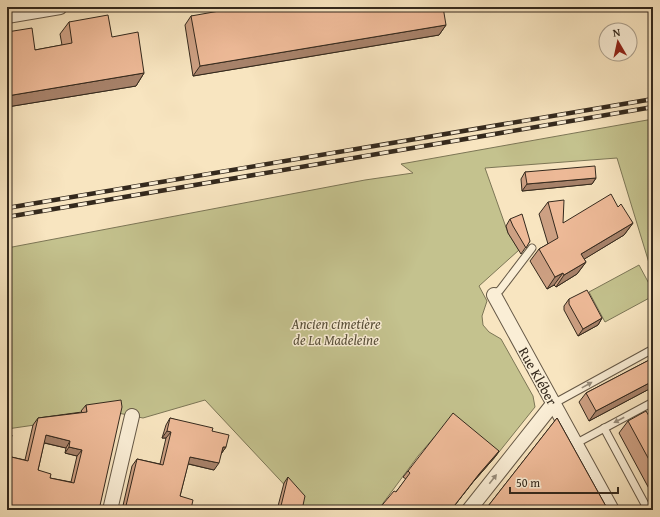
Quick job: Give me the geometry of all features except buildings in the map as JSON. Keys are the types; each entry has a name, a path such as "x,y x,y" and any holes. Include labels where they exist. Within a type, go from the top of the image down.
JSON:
{"street":[{"path":"7,16 60,7"},
{"name":"Rue Kléber","path":"494,295 612,510"},
{"path":"469,510 553,404"},
{"path":"110,510 132,416"}],"lane":[{"name":"Rue Kléber","path":"494,295 500,290 532,248"},
{"path":"553,404 653,349"},
{"path":"575,444 653,402"},
{"path":"604,428 648,510"}],"green space":[{"name":"Ancien cimetière de La Madeleine","path":"653,119 653,276 617,158 485,168 508,233 519,250 479,286 487,301 482,316 483,325 489,332 501,339 533,396 535,407 495,457 449,420 418,456 378,510 308,510 205,400 143,418 118,413 7,429 7,248 365,180 413,173 401,164"},
{"path":"639,265 653,291 653,296 605,322 589,292"}],"railway":[{"path":"7,208 653,99"},
{"path":"7,217 653,107"}]}
